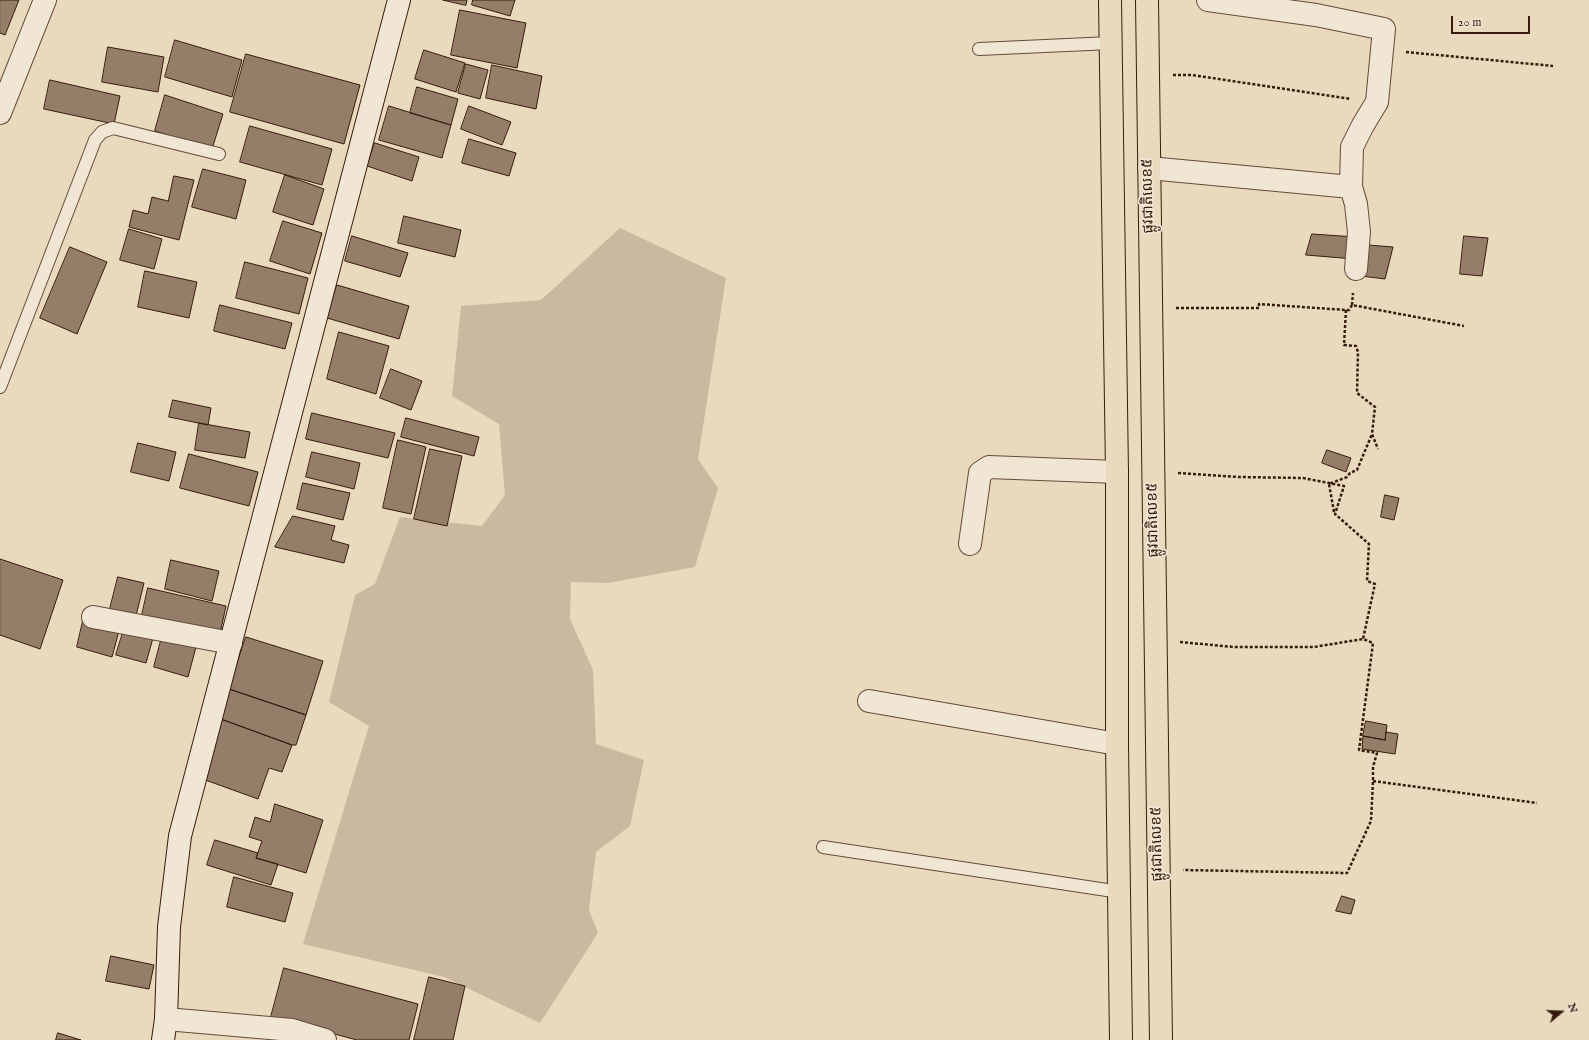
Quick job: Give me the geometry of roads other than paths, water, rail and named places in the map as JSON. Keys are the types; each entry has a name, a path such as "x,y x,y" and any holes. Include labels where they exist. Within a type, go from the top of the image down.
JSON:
{"highway":[{"path":"1110,0 1121,1040"},
{"name":"ផ្លូវជាតិលេខ៥","path":"1151,1 1148,73 1161,1040"}],"street":[{"path":"0,112 45,0"},
{"path":"325,1040 292,1030 165,1030 169,927 180,836 399,0"},
{"path":"1208,0 1316,15 1384,29 1377,102 1363,124 1352,147 1351,187 1356,204 1359,232 1356,269"},
{"path":"1149,168 1351,187"},
{"path":"970,544 980,473 989,467 1116,472"},
{"path":"93,617 231,643"},
{"path":"869,701 1117,744"}],"lane":[{"path":"978,48 1110,43"},
{"path":"0,387 94,140 102,132 113,128 219,154"},
{"path":"823,847 1120,892"}]}
